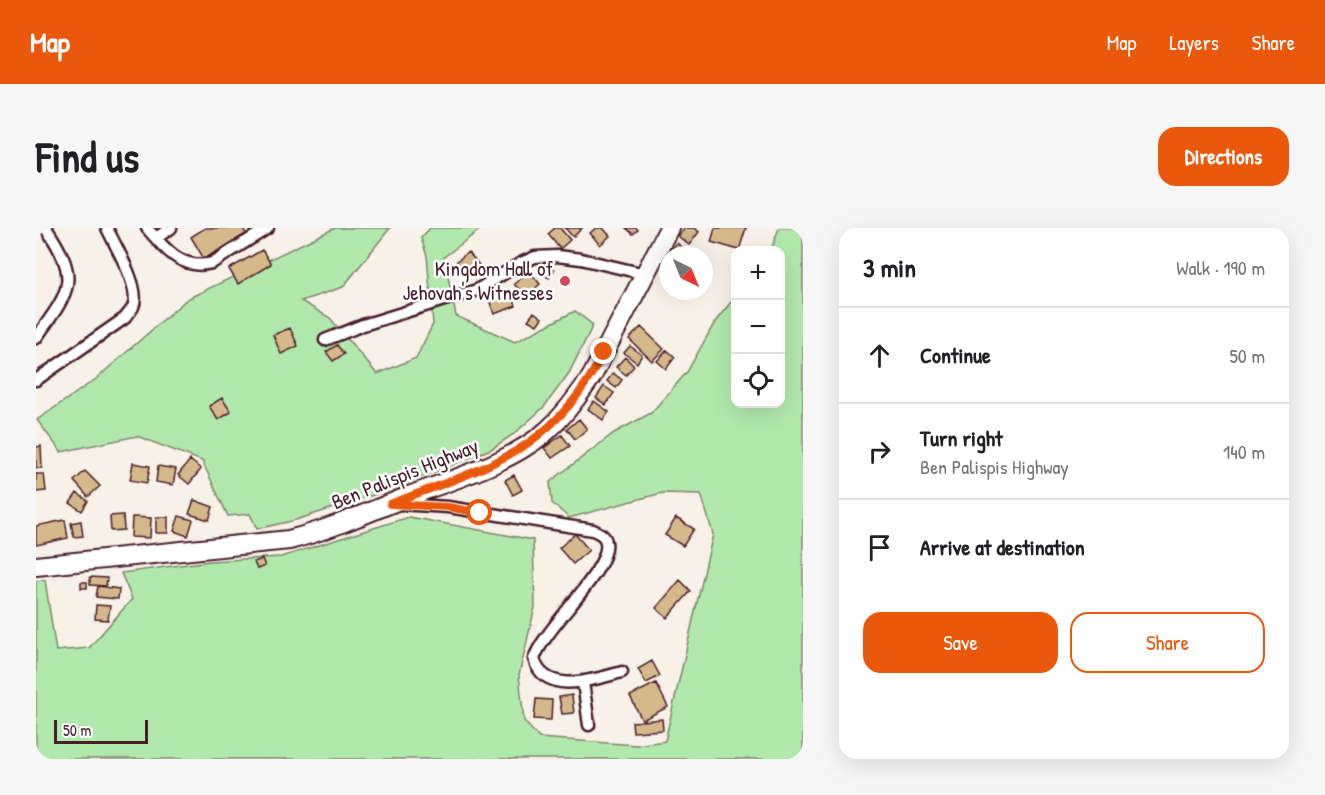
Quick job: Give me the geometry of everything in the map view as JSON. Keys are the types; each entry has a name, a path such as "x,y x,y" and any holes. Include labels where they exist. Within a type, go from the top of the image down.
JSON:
{"main road":[{"name":"Ben Palispis Highway","path":"36,566 289,540 320,532 479,469 543,435 561,417 592,376 669,228"}],"street":[{"path":"36,338 63,298 69,277 65,258 46,228"},
{"path":"36,380 124,318 134,306 135,295 131,280 107,228"},
{"path":"147,228 182,262 201,266 212,263 268,228"},
{"path":"156,238 171,228"},
{"path":"325,340 363,325 477,290 521,262 536,257 557,256 581,259 645,274"},
{"path":"390,504 448,507 593,530 602,534 606,540 602,561 593,577 559,618 537,650 534,659 542,674 552,680 583,682 622,672"},
{"path":"583,682 589,725"}],"green space":[{"path":"335,228 390,228 343,287 301,301 330,318 377,374 416,358 433,324 427,256 421,238 430,228 482,228 444,257 456,316 515,342 575,311 593,325 569,373 544,407 514,434 491,449 395,488 296,520 257,529 250,514 228,516 202,461 137,436 61,452 37,420 96,379 187,299"},
{"path":"779,228 803,228 803,759 36,759 36,581 45,580 56,651 89,648 132,599 121,573 210,561 281,557 409,517 533,540 535,607 519,675 524,721 539,738 636,745 665,741 713,534 701,494 662,493 569,518 552,503 550,482 614,433 651,413 687,372 715,322 731,302 731,408 785,408 785,246 772,246"}],"building":[{"path":"205,228 243,228 246,234 204,259 191,237"},
{"path":"555,228 560,228 570,240 560,249 548,234"},
{"path":"565,228 582,228 573,237"},
{"path":"596,228 603,228 610,236 600,245 590,233"},
{"path":"626,228 636,228 638,230 633,234"},
{"path":"685,228 694,228 699,232 689,245 678,236"},
{"path":"715,228 746,228 740,246 731,248 711,242"},
{"path":"262,250 271,264 238,284 229,269"},
{"path":"468,252 479,265 468,275 456,262"},
{"path":"545,264 554,270 549,278 540,272"},
{"path":"529,271 540,284 526,297 514,284"},
{"path":"511,292 516,306 494,314 489,300"},
{"path":"534,312 542,318 537,325 528,320"},
{"path":"641,327 664,349 652,361 629,339"},
{"path":"290,328 298,346 281,354 273,335"},
{"path":"337,345 344,354 333,361 326,352"},
{"path":"630,346 642,355 637,363 624,353"},
{"path":"667,350 675,357 666,369 657,361"},
{"path":"625,357 634,366 626,375 616,367"},
{"path":"613,373 622,380 616,388 607,381"},
{"path":"604,386 614,393 606,405 596,398"},
{"path":"222,398 231,412 218,420 209,406"},
{"path":"594,401 609,412 603,420 588,409"},
{"path":"579,419 587,429 575,439 567,429"},
{"path":"562,435 570,446 552,458 544,448"},
{"path":"41,446 42,468 36,468 36,447"},
{"path":"190,460 201,469 189,484 178,475"},
{"path":"133,463 150,466 147,483 130,480"},
{"path":"158,466 176,469 173,485 156,482"},
{"path":"85,471 100,486 88,497 74,481"},
{"path":"36,474 44,474 46,491 36,492"},
{"path":"514,475 522,490 513,495 505,480"},
{"path":"77,493 88,501 82,511 70,503"},
{"path":"194,500 213,507 209,520 189,514"},
{"path":"123,515 124,530 111,531 110,516"},
{"path":"179,516 193,520 188,536 174,531"},
{"path":"132,517 151,518 150,538 131,537"},
{"path":"156,517 168,517 168,533 156,533"},
{"path":"676,518 694,529 683,546 665,535"},
{"path":"65,520 68,538 36,545 36,526"},
{"path":"81,521 83,536 74,537 71,523"},
{"path":"575,534 589,550 573,564 559,548"},
{"path":"262,559 265,566 257,569 254,562"},
{"path":"90,577 107,578 106,586 90,585"},
{"path":"680,580 691,591 667,618 656,608"},
{"path":"81,582 87,582 87,588 81,588"},
{"path":"98,586 119,589 118,599 96,597"},
{"path":"96,605 110,606 108,620 95,619"},
{"path":"652,661 660,676 646,683 638,669"},
{"path":"656,683 668,707 642,720 630,696"},
{"path":"572,695 574,713 562,714 559,697"},
{"path":"536,699 552,700 551,720 534,719"},
{"path":"662,719 663,730 633,732 632,722"}],"place":[{"name":"Kingdom Hall of Jehovah's Witnesses","path":"565,281"}],"route":[{"path":"480,513 448,507 390,504 479,469 543,435 576,398 592,376 604,352"}]}
